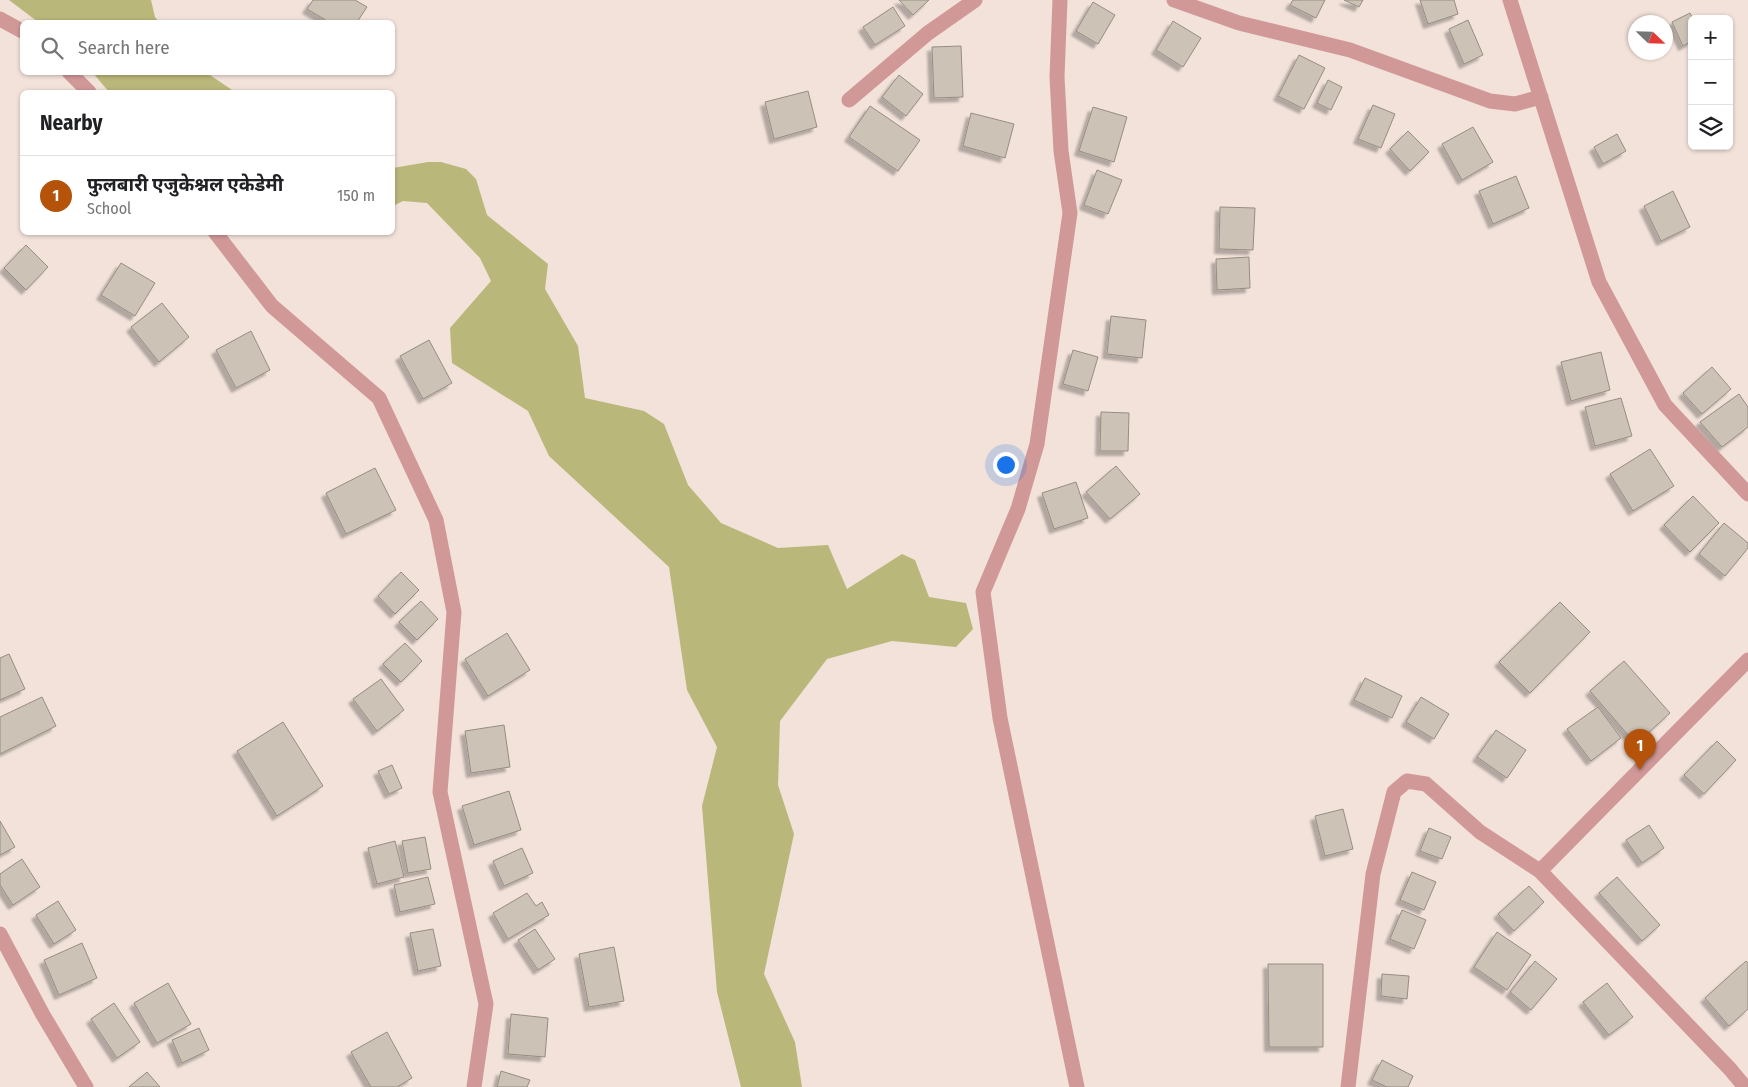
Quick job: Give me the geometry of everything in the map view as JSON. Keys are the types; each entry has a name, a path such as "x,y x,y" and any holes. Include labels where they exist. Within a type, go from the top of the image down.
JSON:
{"street":[{"path":"848,100 928,33 975,0"},
{"path":"1060,0 1057,77 1061,151 1070,214 1037,444 1018,509 983,592 1000,718 1077,1087"},
{"path":"1174,0 1239,23 1350,50 1490,102 1515,104 1541,97"},
{"path":"1510,0 1599,282 1665,405 1748,494"},
{"path":"0,19 20,30"},
{"path":"72,75 86,90"},
{"path":"217,235 272,306 379,398 436,520 454,612 440,792 486,1004 474,1087"},
{"path":"1540,871 1748,660"},
{"path":"1348,1087 1373,874 1394,792 1408,781 1426,784 1480,832 1540,871 1730,1068 1745,1087"},
{"path":"0,934 43,1015 86,1087"}],"shaded area":[{"path":"9,0 151,0 157,20 35,20"},
{"path":"95,75 210,75 232,90 107,90"},
{"path":"428,162 441,162 466,169 476,179 487,215 548,264 545,289 578,346 585,398 644,411 664,424 688,485 721,523 778,548 828,545 847,589 902,554 915,560 929,597 966,603 973,629 956,647 892,641 827,659 780,721 778,785 794,834 764,974 795,1042 802,1087 741,1087 717,992 702,806 717,747 687,690 669,567 549,456 528,411 452,363 450,328 491,281 480,258 427,203 403,201 395,205 395,168"}],"building":[{"path":"313,0 355,0 367,7 358,20 326,20 307,9"},
{"path":"899,0 929,0 913,15"},
{"path":"1293,0 1325,0 1316,18 1290,5"},
{"path":"1344,0 1363,0 1359,7"},
{"path":"1420,0 1454,0 1458,14 1428,24"},
{"path":"1093,2 1115,15 1098,44 1076,31"},
{"path":"893,7 905,26 875,45 863,27"},
{"path":"1690,13 1691,15 1688,15 1688,43 1683,46 1673,24 1673,22"},
{"path":"1468,20 1483,55 1464,64 1449,29"},
{"path":"1173,21 1201,38 1183,67 1156,50"},
{"path":"961,46 963,97 934,98 932,47"},
{"path":"1299,55 1325,68 1304,109 1278,96"},
{"path":"899,75 923,94 906,116 882,97"},
{"path":"1328,80 1342,87 1331,110 1317,103"},
{"path":"808,91 817,127 774,139 765,102"},
{"path":"1373,105 1395,114 1381,148 1358,139"},
{"path":"870,106 920,140 898,171 849,137"},
{"path":"1093,107 1127,117 1114,162 1079,151"},
{"path":"971,113 1014,124 1005,158 963,146"},
{"path":"1473,127 1493,162 1462,180 1442,144"},
{"path":"1408,131 1429,152 1410,171 1390,149"},
{"path":"1617,134 1626,151 1603,164 1594,147"},
{"path":"1097,170 1122,180 1108,214 1084,205"},
{"path":"1516,176 1529,208 1493,224 1479,191"},
{"path":"1673,191 1690,227 1661,241 1644,206"},
{"path":"1220,207 1255,208 1253,250 1219,249"},
{"path":"26,245 48,267 26,290 4,268"},
{"path":"1249,257 1250,288 1217,290 1216,259"},
{"path":"121,263 155,283 135,316 101,295"},
{"path":"162,303 189,337 159,362 131,327"},
{"path":"1111,316 1146,320 1142,358 1107,354"},
{"path":"251,331 270,370 236,388 216,350"},
{"path":"429,340 452,383 423,399 400,356"},
{"path":"1073,350 1098,357 1088,391 1063,384"},
{"path":"1601,352 1610,390 1571,401 1561,362"},
{"path":"1712,367 1731,389 1702,414 1683,393"},
{"path":"1739,394 1748,407 1748,427 1722,447 1700,422"},
{"path":"1621,398 1632,436 1595,446 1585,407"},
{"path":"1101,412 1129,413 1128,451 1100,451"},
{"path":"1650,449 1674,486 1633,511 1610,474"},
{"path":"1116,466 1140,494 1110,519 1086,492"},
{"path":"375,468 396,510 346,534 326,493"},
{"path":"1076,482 1088,518 1054,529 1042,493"},
{"path":"1693,496 1719,523 1690,552 1664,525"},
{"path":"1724,523 1748,543 1748,548 1725,576 1699,554"},
{"path":"401,572 419,590 395,614 378,596"},
{"path":"421,601 438,619 417,640 399,622"},
{"path":"1560,602 1590,632 1530,693 1499,662"},
{"path":"507,633 530,670 488,696 465,659"},
{"path":"405,643 422,661 401,682 383,664"},
{"path":"9,654 25,689 0,700 0,658"},
{"path":"1624,661 1670,713 1636,744 1590,691"},
{"path":"1365,678 1402,696 1392,718 1354,700"},
{"path":"381,679 404,710 377,731 353,699"},
{"path":"42,697 56,726 0,754 0,717"},
{"path":"1421,697 1449,714 1434,739 1406,722"},
{"path":"1598,707 1621,738 1591,761 1567,729"},
{"path":"283,722 323,786 277,816 237,751"},
{"path":"504,725 510,767 471,773 465,731"},
{"path":"1496,730 1526,750 1507,778 1477,757"},
{"path":"1717,741 1736,760 1704,794 1684,775"},
{"path":"392,765 402,788 389,794 378,771"},
{"path":"509,791 521,830 474,845 462,806"},
{"path":"1343,809 1353,849 1325,856 1315,816"},
{"path":"0,821 15,847 0,855"},
{"path":"1649,825 1664,848 1642,863 1626,840"},
{"path":"1429,828 1451,837 1442,859 1420,851"},
{"path":"425,837 431,869 408,873 402,841"},
{"path":"395,841 404,877 377,884 368,848"},
{"path":"522,848 533,873 504,886 493,861"},
{"path":"22,859 40,887 13,905 0,885 0,874"},
{"path":"1412,872 1436,882 1424,910 1400,900"},
{"path":"428,877 435,904 400,912 394,885"},
{"path":"1617,877 1660,925 1642,941 1599,893"},
{"path":"1529,886 1544,902 1514,931 1498,914"},
{"path":"527,893 536,906 542,902 549,915 508,939 493,913"},
{"path":"58,901 76,930 54,944 36,915"},
{"path":"1402,910 1426,920 1414,949 1390,939"},
{"path":"433,929 441,966 418,971 410,933"},
{"path":"535,929 555,959 538,970 518,940"},
{"path":"1497,932 1531,955 1507,990 1474,967"},
{"path":"82,943 97,978 59,995 44,960"},
{"path":"614,947 624,1001 589,1007 579,954"},
{"path":"1535,961 1557,979 1531,1010 1510,992"},
{"path":"1746,961 1748,963 1748,1009 1729,1026 1705,998"},
{"path":"1268,964 1323,964 1323,1047 1269,1047"},
{"path":"1382,974 1409,976 1407,999 1381,996"},
{"path":"168,983 191,1024 157,1043 134,1003"},
{"path":"1607,983 1633,1017 1609,1035 1583,1002"},
{"path":"114,1003 140,1042 117,1058 91,1019"},
{"path":"511,1014 548,1018 545,1057 508,1054"},
{"path":"199,1028 209,1050 182,1063 172,1040"},
{"path":"387,1032 412,1078 397,1087 371,1087 351,1052"},
{"path":"1382,1060 1413,1076 1408,1087 1387,1087 1372,1080"},
{"path":"501,1071 530,1080 527,1087 497,1087"},
{"path":"147,1072 160,1087 129,1087"}],"place":[{"name":"फुलबारी एजुकेश्नल एकेडेमी","path":"1640,770"}]}
